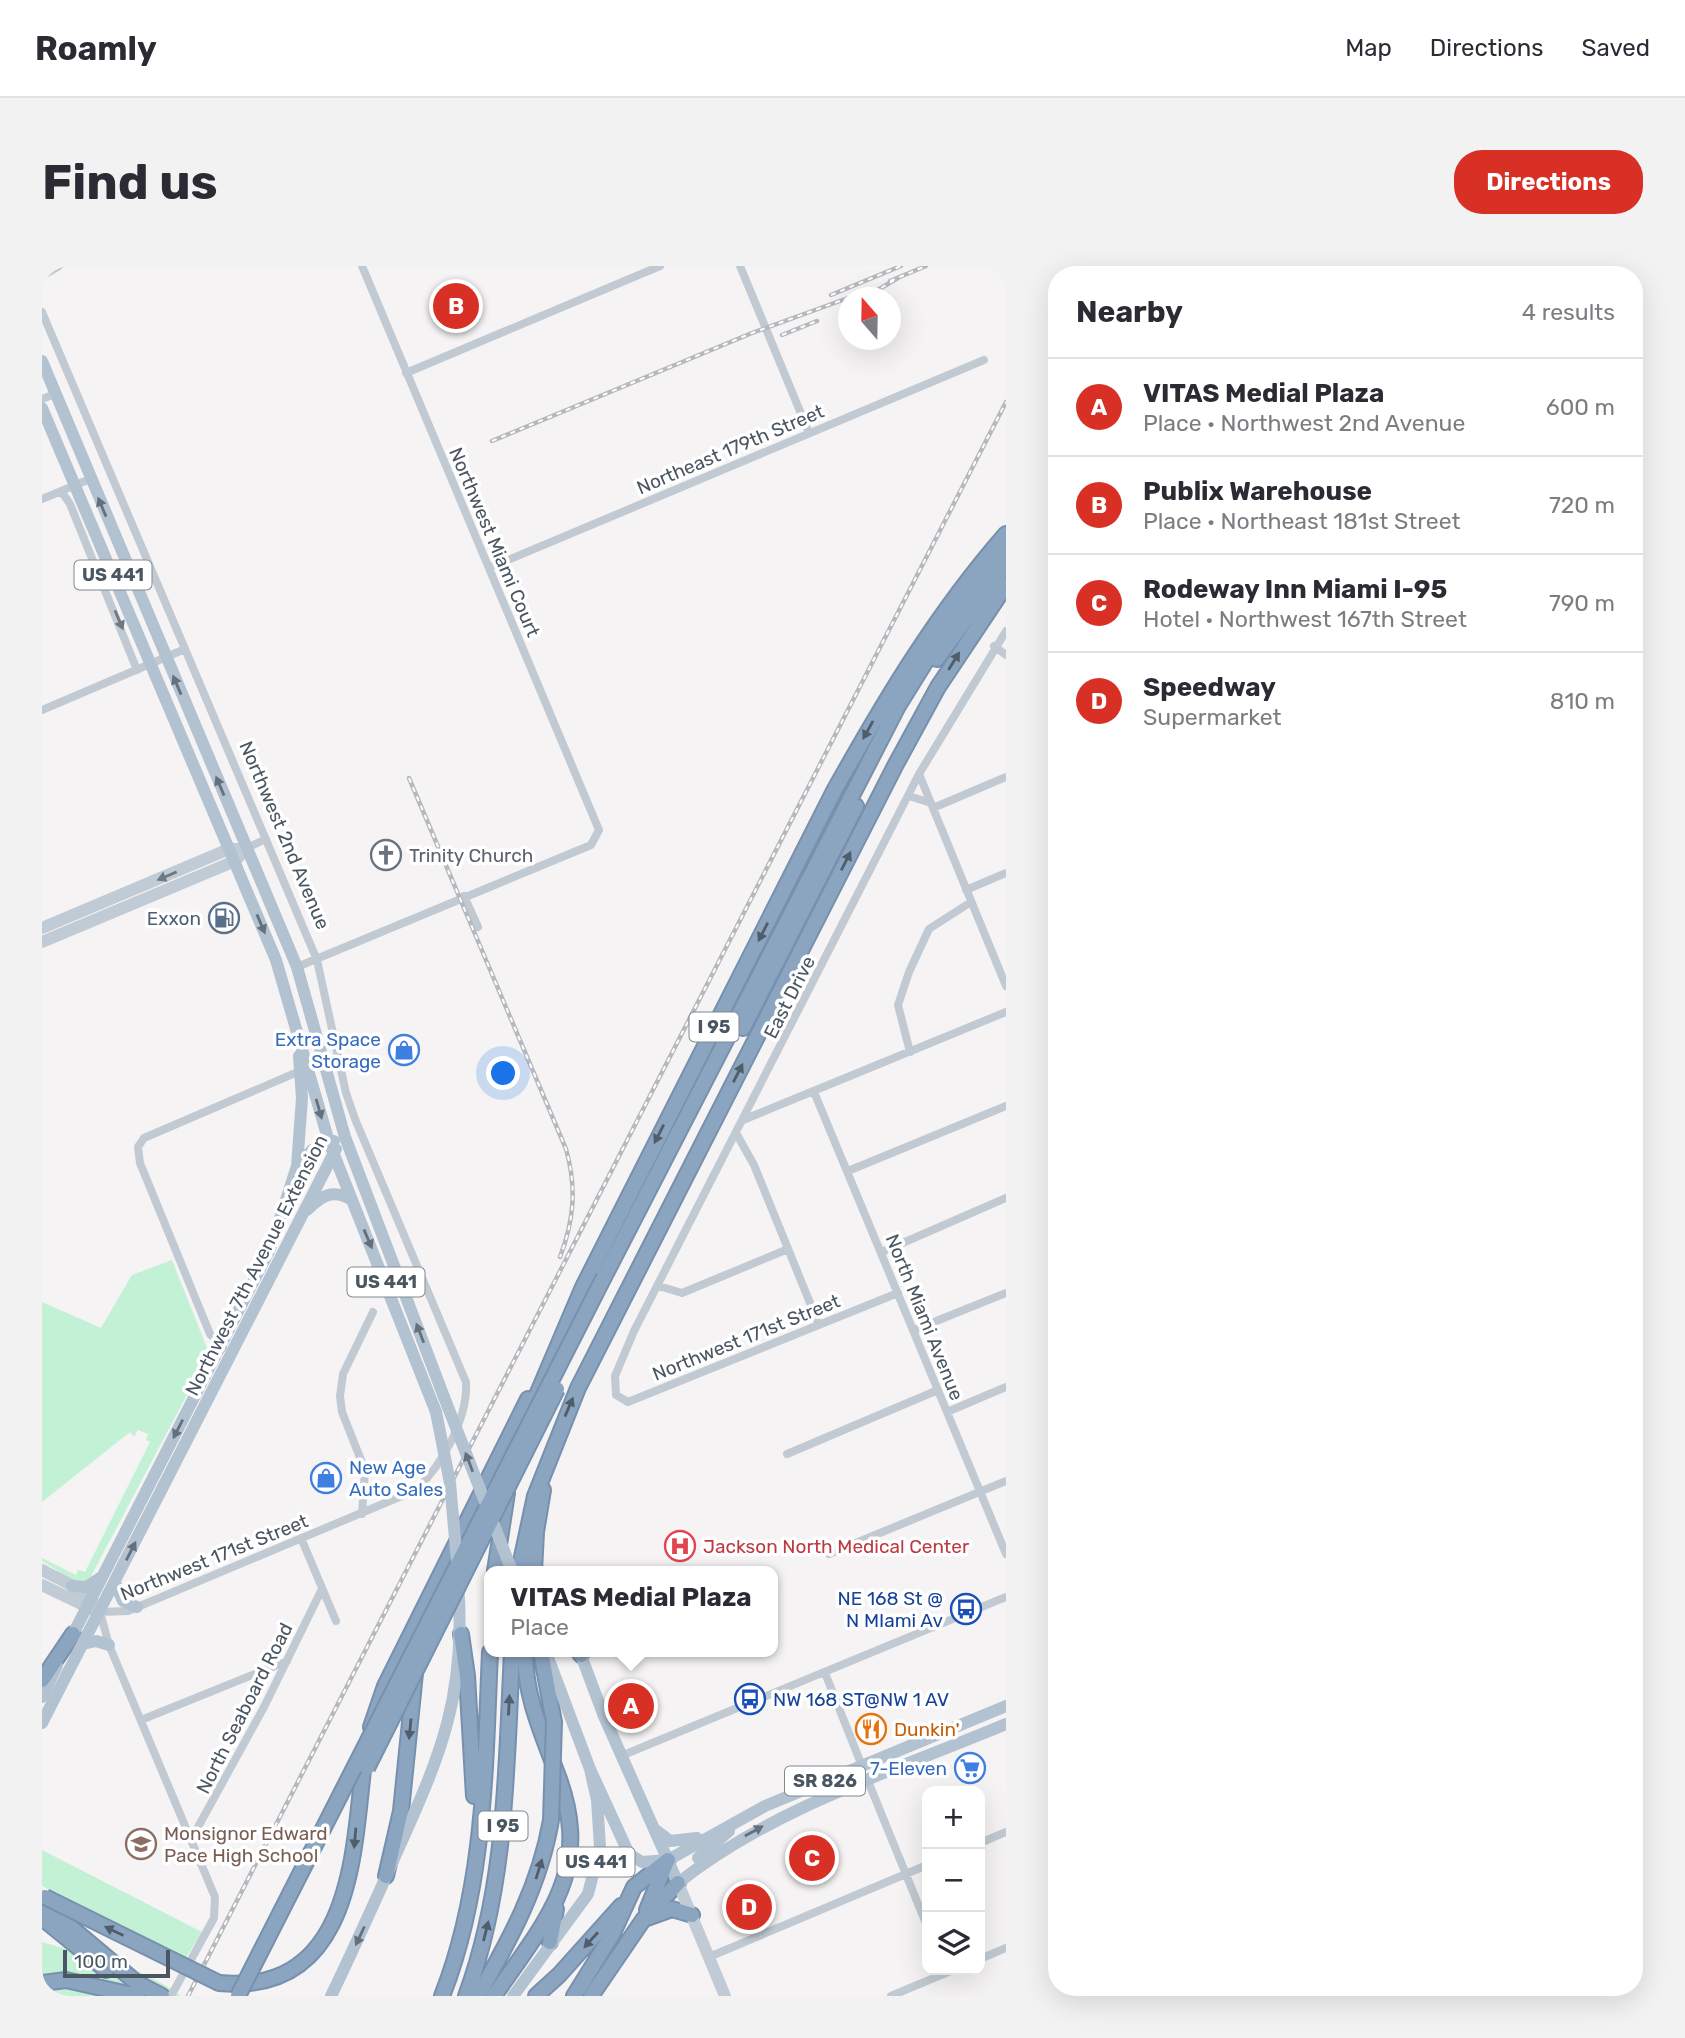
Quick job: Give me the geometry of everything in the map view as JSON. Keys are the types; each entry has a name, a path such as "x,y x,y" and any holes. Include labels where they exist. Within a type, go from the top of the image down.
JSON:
{"highway":[{"name":"I 95","path":"496,1566 515,1459 538,1388 639,1175 847,769 920,645 1006,534"},
{"path":"248,1996 467,1574 608,1279 898,706 942,635 1006,549"},
{"path":"237,1996 886,747 926,675 1006,564"},
{"name":"I 95","path":"520,1566 531,1507 583,1378 896,764 944,677 1006,585"},
{"path":"43,1899 219,1983 257,1991 286,1984 313,1966 331,1941 344,1913 351,1885 361,1774 370,1729 385,1686 524,1402 538,1388"},
{"path":"535,1566 545,1471"},
{"path":"539,1524 544,1566"},
{"path":"386,1875 401,1811 416,1667 433,1589"},
{"path":"461,1633 469,1705 474,1803 480,1825"},
{"path":"42,1680 78,1639"},
{"name":"I 95","path":"442,1996 468,1907 480,1825 490,1657"},
{"name":"I 95","path":"466,1996 486,1930 500,1856 512,1657"},
{"path":"526,1657 533,1712 565,1794 571,1824 569,1864 550,1942"},
{"path":"478,1996 527,1904 551,1820 554,1721 544,1657"},
{"path":"643,1920 668,1860"},
{"name":"SR 826","path":"574,1996 612,1935 634,1887 668,1860"},
{"name":"SR 826","path":"591,1996 643,1920 678,1883"},
{"path":"536,1996 590,1942 634,1887"},
{"path":"494,1996 552,1910 561,1891"},
{"path":"43,1899 137,1983 162,1996"},
{"path":"643,1920 672,1909 692,1915"},
{"path":"42,1918 143,1996"},
{"path":"42,1983 66,1980 137,1996"}],"main road":[{"name":"Northwest 2nd Avenue","path":"42,361 297,967 345,1137"},
{"name":"US 441","path":"42,408 279,967 331,1148 436,1412 450,1483 461,1633 455,1697 443,1746 331,1996"},
{"path":"297,1028 302,1109 297,1166"},
{"name":"US 441","path":"345,1137 510,1566"},
{"name":"Northwest 7th Avenue Extension","path":"42,1697 78,1639 100,1612 109,1579 225,1351 304,1212 331,1148 345,1137"},
{"name":"Northwest 7th Avenue Extension","path":"225,1351 270,1249 297,1166 312,1150 331,1148"},
{"path":"304,1212 328,1194 339,1194 352,1200"},
{"path":"72,1586 87,1587 109,1579 123,1601 137,1607"},
{"name":"Northwest 7th Avenue Extension","path":"42,1723 78,1639 89,1603 109,1579"},
{"path":"78,1639 109,1645"},
{"name":"US 441","path":"513,1996 550,1942 588,1894 600,1847 598,1813 590,1769 545,1657"},
{"path":"582,1657 621,1756 678,1883"},
{"name":"SR 826","path":"668,1860 750,1814 1006,1706"},
{"name":"SR 826","path":"678,1883 708,1859 762,1826 1006,1724"},
{"path":"868,1781 884,1757"},
{"path":"590,1769 629,1854 642,1862 668,1860"},
{"path":"678,1883 693,1862 750,1814"},
{"path":"654,1829 670,1841 708,1836"}],"street":[{"path":"42,276 59,266"},
{"name":"Northwest Miami Court","path":"362,266 599,830 591,845 464,896"},
{"path":"407,373 660,266"},
{"path":"740,266 809,433"},
{"name":"Northwest 2nd Avenue","path":"42,312 317,960 346,1093 355,1119 466,1382 464,1412 450,1440"},
{"name":"Northeast 179th Street","path":"489,568 984,360"},
{"path":"42,399 55,394"},
{"path":"42,499 90,480"},
{"path":"61,491 70,504 137,670"},
{"name":"East Drive","path":"614,1385 634,1331 919,774 994,646 1006,631"},
{"path":"994,646 1006,656"},
{"path":"42,710 185,649"},
{"path":"919,774 971,902 1003,969 1006,986"},
{"path":"909,796 932,806 1006,777"},
{"path":"42,942 266,839"},
{"path":"42,928 232,855"},
{"path":"966,890 1006,873"},
{"path":"297,967 464,896 478,927"},
{"path":"910,1052 898,1005 909,972 929,929 971,902"},
{"path":"743,1120 1006,1012"},
{"path":"225,1351 210,1334 140,1163 138,1147 144,1138 300,1070"},
{"name":"North Miami Avenue","path":"814,1092 1006,1554"},
{"path":"848,1171 1006,1105"},
{"path":"736,1133 746,1147 819,1325"},
{"path":"882,1252 1006,1198"},
{"path":"659,1286 682,1293 788,1249"},
{"name":"Northwest 171st Street","path":"614,1385 616,1395 628,1402 898,1293"},
{"path":"914,1330 1006,1293"},
{"path":"362,1514 365,1470 342,1412 340,1396 343,1374 373,1312"},
{"path":"947,1412 1006,1387"},
{"path":"787,1454 938,1390"},
{"name":"Northwest 171st Street","path":"100,1612 128,1611 416,1490 430,1474 450,1440"},
{"path":"829,1554 1006,1481"},
{"path":"301,1538 321,1591 336,1621"},
{"path":"42,1570 72,1586 100,1612 109,1645 214,1890 216,1911 171,1996"},
{"path":"42,1585 89,1603"},
{"name":"North Seaboard Road","path":"192,1839 287,1661 321,1591"},
{"path":"621,1756 1006,1597"},
{"path":"141,1720 287,1661"},
{"path":"825,1673 862,1766"},
{"path":"868,1781 922,1914"},
{"path":"985,1841 1006,1832"},
{"path":"709,1957 922,1867"},
{"path":"678,1883 725,1996"},
{"path":"985,1957 1006,1948"},
{"path":"891,1996 939,1975"}],"green space":[{"path":"172,1260 209,1353 89,1580 85,1583 74,1581 42,1561 42,1558 76,1575 78,1570 85,1572 150,1442 146,1440 148,1434 138,1430 134,1437 130,1432 42,1502 42,1302 101,1328 132,1275"},
{"path":"42,1850 202,1932 185,1959 42,1886"},
{"path":"42,1942 131,1969 181,1996 42,1996"}],"railway":[{"path":"831,295 901,266"},
{"path":"890,281 926,266"},
{"path":"883,287 898,278"},
{"path":"492,441 752,333 838,302"},
{"path":"782,335 817,321"},
{"path":"188,1996 1006,402"},
{"path":"409,778 566,1149 573,1191 571,1217 560,1257"}],"place":[{"name":"Publix Warehouse","path":"456,306"},
{"name":"Trinity Church","path":"386,855"},
{"name":"Exxon","path":"224,918"},
{"name":"Extra Space Storage","path":"404,1050"},
{"name":"New Age Auto Sales","path":"326,1478"},
{"name":"Jackson North Medical Center","path":"680,1546"},
{"name":"NE 168 St @ N MIami Av","path":"966,1609"},
{"name":"NW 168 ST@NW 1 AV","path":"750,1699"},
{"name":"VITAS Medial Plaza","path":"631,1706"},
{"name":"Dunkin'","path":"871,1729"},
{"name":"7-Eleven","path":"970,1768"},
{"name":"Monsignor Edward Pace High School","path":"141,1844"},
{"name":"Rodeway Inn Miami I-95","path":"812,1858"},
{"name":"Speedway","path":"749,1907"}]}
